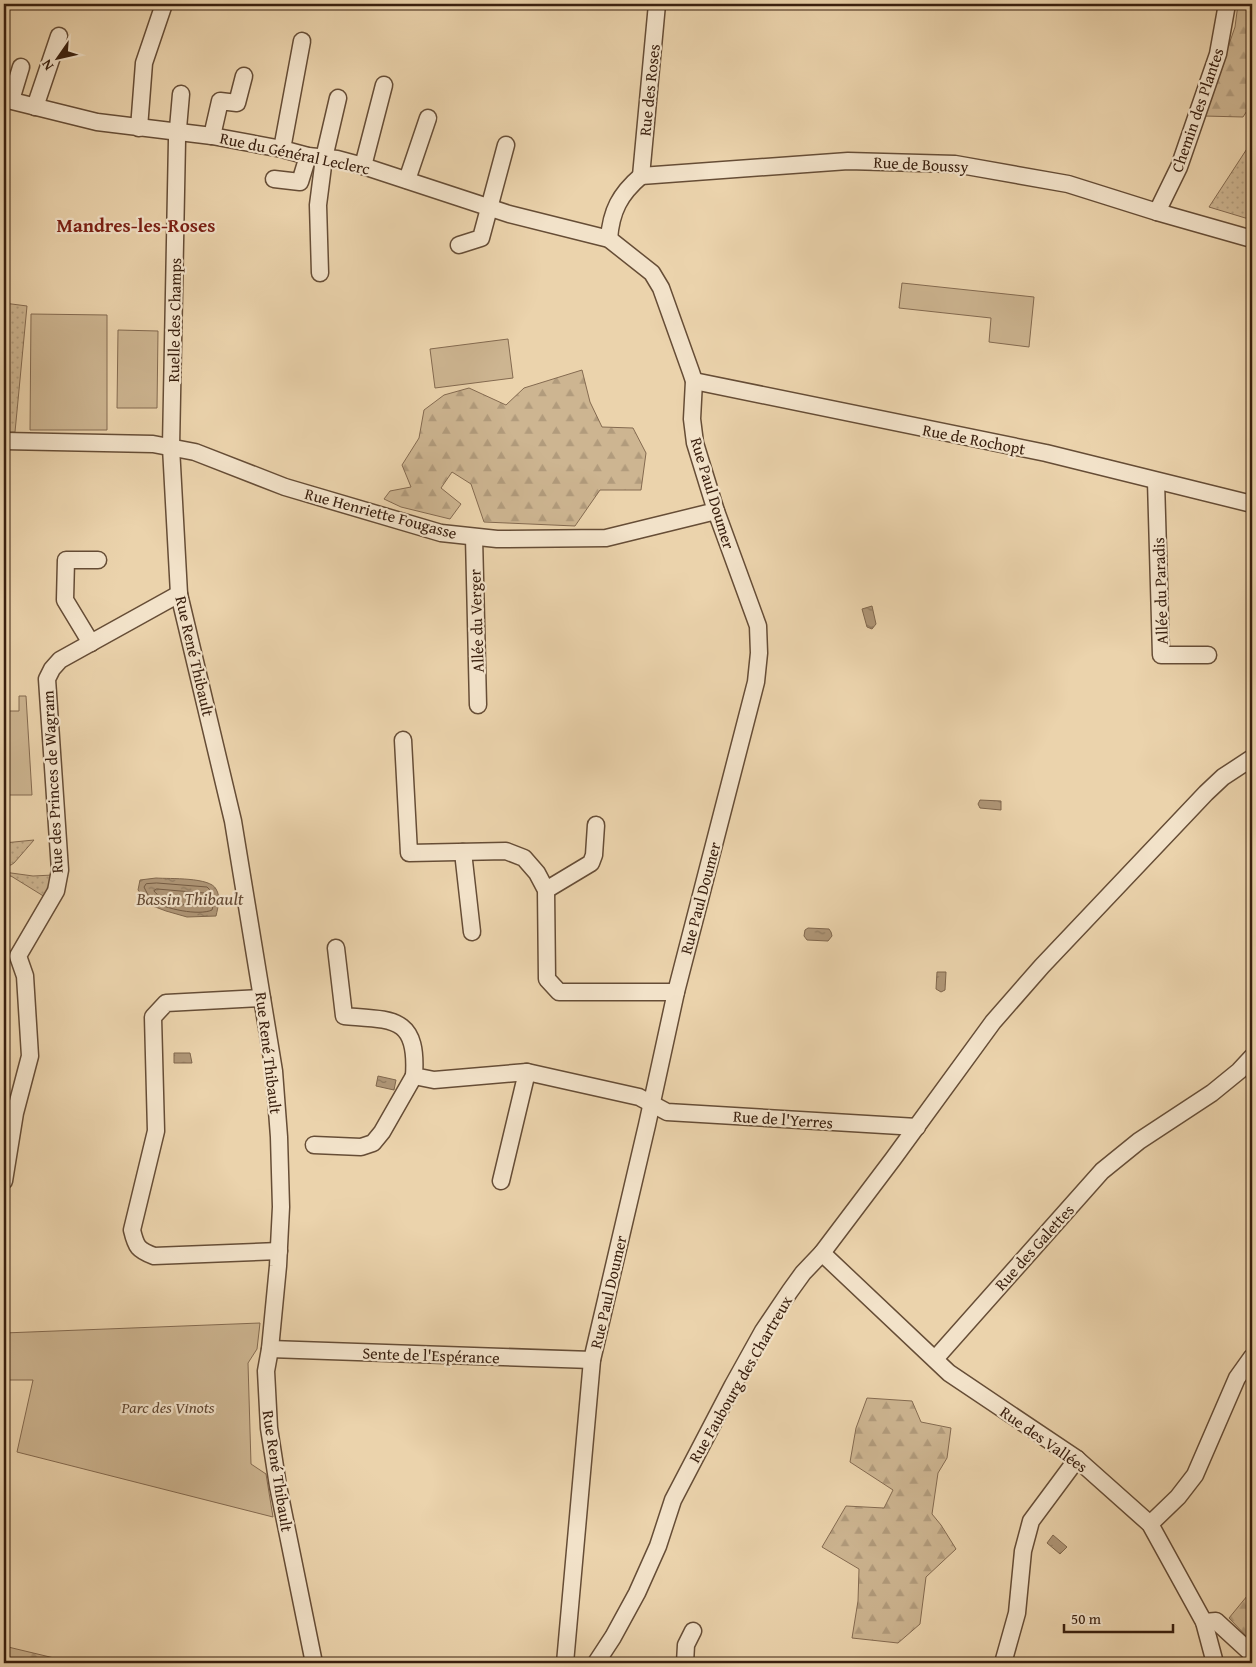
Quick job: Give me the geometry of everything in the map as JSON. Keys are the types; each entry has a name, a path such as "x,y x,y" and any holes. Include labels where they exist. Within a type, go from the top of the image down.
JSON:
{"street":[{"path":"139,128 144,63 164,4"},
{"name":"Rue des Roses","path":"641,176 657,4"},
{"name":"Chemin des Plantes","path":"1157,212 1179,167 1214,63 1227,4"},
{"path":"35,107 59,36"},
{"path":"282,149 302,41"},
{"path":"7,100 21,67"},
{"path":"212,136 220,101 237,104 244,76"},
{"path":"363,166 384,85"},
{"name":"Ruelle des Champs","path":"171,447 178,132 181,94"},
{"path":"274,179 300,182 316,157 338,98"},
{"name":"Rue du Général Leclerc","path":"7,100 97,122 212,136 316,157 336,159 363,166 509,214 609,239"},
{"path":"407,180 428,118"},
{"path":"459,245 481,238 506,145"},
{"path":"316,157 320,273"},
{"name":"Rue de Boussy","path":"641,176 848,161 955,164 1068,184 1252,239"},
{"path":"609,239 610,227 619,200 627,188 641,176"},
{"name":"Rue Paul Doumer","path":"565,1663 592,1360 676,992 756,682 759,653 758,626 716,511 695,443 692,419 694,381 661,288 652,273 609,239"},
{"name":"Rue de Rochopt","path":"694,381 1046,453 1252,504"},
{"name":"Rue Henriette Fougasse","path":"4,441 153,444 171,447 195,452 285,486 432,530 496,539 606,538 716,511"},
{"name":"Rue René Thibault","path":"171,447 179,594 232,821 274,1072 279,1137 281,1207 270,1349 266,1371 269,1428 278,1486 314,1663"},
{"name":"Allée du Paradis","path":"1156,481 1162,655 1208,655"},
{"name":"Allée du Verger","path":"474,536 478,705"},
{"path":"91,643 65,600 66,560 98,560"},
{"name":"Rue des Princes de Wagram","path":"4,1180 9,1112 30,1056 25,976 11,957 56,892 60,870 47,679 52,669 60,660 179,594"},
{"path":"403,740 409,853 506,851 524,858 537,873 546,890 548,979 558,992 676,992"},
{"name":"Rue Faubourg des Chartreux","path":"596,1663 614,1637 637,1592 658,1546 673,1500 733,1386 764,1332 803,1273 822,1253 994,1022 1042,966 1206,793 1223,777 1252,758"},
{"path":"546,890 591,862 594,855 596,825"},
{"path":"463,852 472,932"},
{"path":"314,1145 361,1147 373,1143 382,1132 414,1076 416,1057 411,1038 403,1027 389,1020 344,1016 336,948"},
{"path":"262,998 166,1003 152,1017 156,1131 132,1230 134,1241 141,1251 154,1256 278,1251"},
{"name":"Rue des Galettes","path":"935,1359 1102,1171 1139,1141 1212,1093 1252,1057"},
{"path":"501,1181 527,1072"},
{"name":"Rue de l'Yerres","path":"414,1076 434,1080 527,1072 639,1097 667,1112 917,1127"},
{"name":"Rue des Vallées","path":"822,1253 949,1373 1077,1459 1150,1524 1204,1622 1215,1663"},
{"name":"Sente de l'Espérance","path":"270,1349 592,1360"},
{"path":"1150,1524 1178,1497 1195,1475 1236,1378 1252,1357"},
{"path":"1003,1663 1017,1613 1023,1551 1031,1521 1077,1459"},
{"path":"1204,1622 1216,1621 1252,1654"},
{"path":"684,1663 686,1645 692,1631"}],"green space":[{"path":"1238,4 1252,4 1252,103 1243,117 1204,116 1235,27"},
{"path":"1252,141 1252,220 1209,207"},
{"path":"902,283 1034,297 1029,347 989,342 991,318 899,308"},
{"path":"4,303 27,306 15,432 4,432"},
{"path":"31,314 107,315 107,430 30,430"},
{"path":"118,330 158,331 157,408 117,408"},
{"path":"508,339 513,378 435,388 430,349"},
{"path":"582,370 590,402 602,427 633,428 646,453 641,490 600,490 575,526 484,522 471,484 452,472 441,488 461,504 450,519 401,507 384,499 390,491 411,487 402,465 419,438 424,410 444,395 469,388 506,405 524,388"},
{"path":"19,696 26,696 32,795 4,795 4,711 19,711"},
{"path":"34,840 14,863 4,865 4,843"},
{"path":"4,872 33,876 53,875 45,897 11,876 4,877"},
{"name":"Parc des Vinots","path":"260,1323 257,1349 248,1363 251,1464 266,1474 273,1517 17,1452 33,1380 4,1380 4,1333"},
{"path":"867,1398 912,1401 921,1422 951,1428 947,1458 938,1473 932,1514 956,1549 926,1577 920,1624 898,1643 852,1638 858,1601 859,1569 822,1547 846,1506 884,1508 893,1490 850,1462 856,1428"},
{"path":"1252,1590 1252,1642 1229,1618"},
{"path":"4,1646 75,1663 4,1663"}],"water":[{"path":"872,606 876,624 872,629 867,627 862,609"},
{"path":"980,800 1001,801 1001,810 980,808 978,804"},
{"name":"Bassin Thibault","path":"156,878 206,882 212,885 216,889 219,902 216,916 187,917 150,905 138,890 140,880"},
{"path":"808,928 829,929 832,936 828,941 807,940 804,936 805,930"},
{"path":"937,972 946,972 945,990 941,992 936,989"},
{"path":"174,1053 190,1053 192,1063 174,1063"},
{"path":"378,1076 396,1080 394,1090 376,1086"},
{"path":"1053,1535 1067,1547 1060,1554 1047,1543"}],"district":[{"name":"Mandres-les-Roses","path":"136,225"}]}
